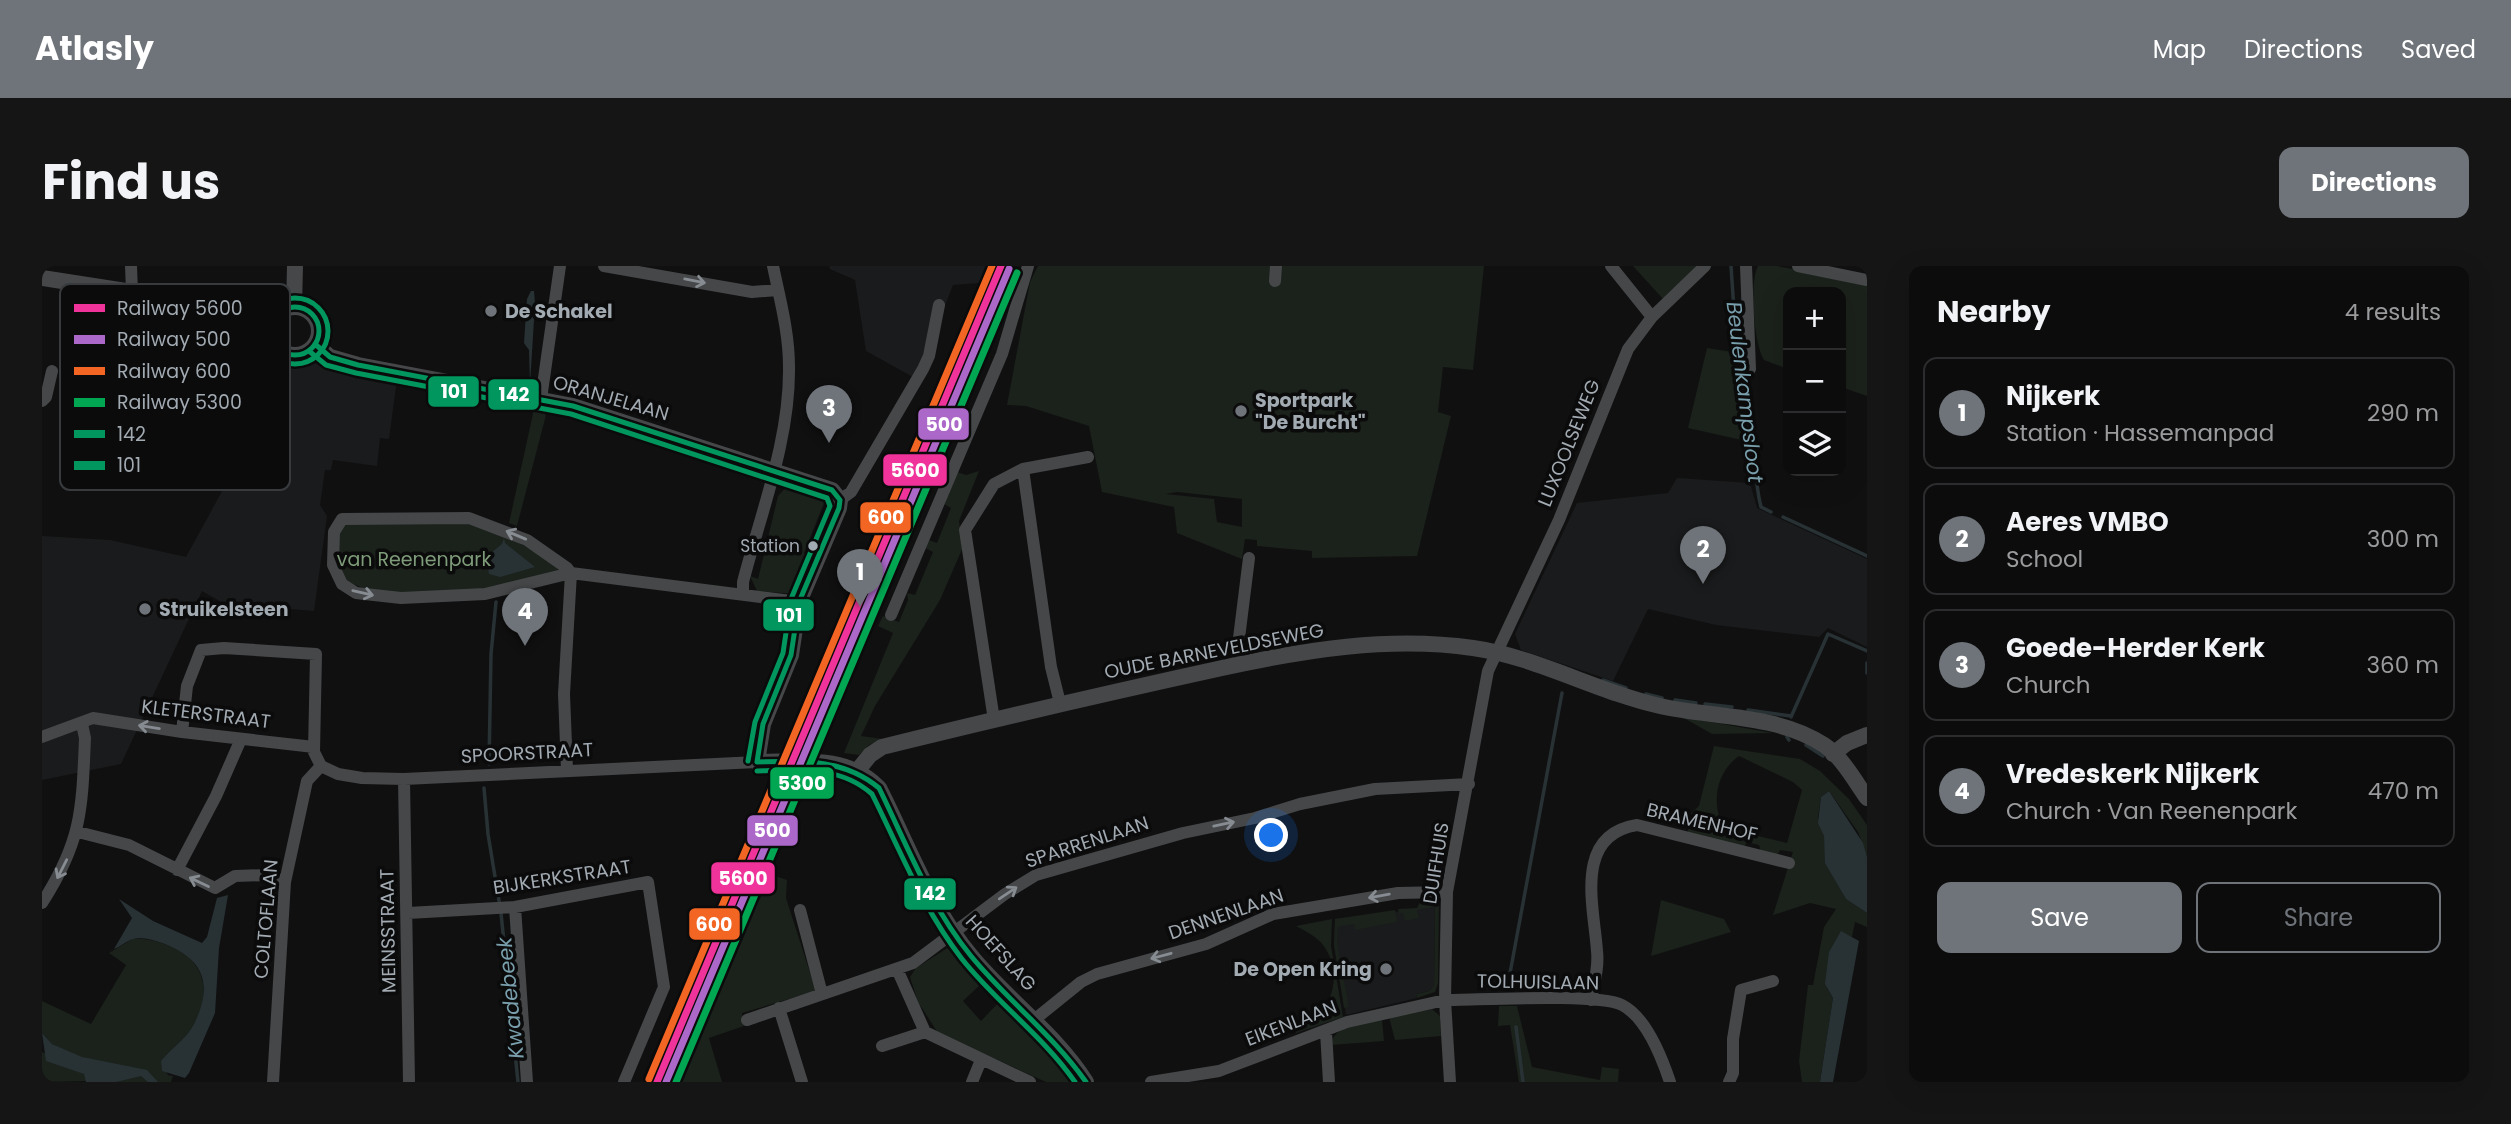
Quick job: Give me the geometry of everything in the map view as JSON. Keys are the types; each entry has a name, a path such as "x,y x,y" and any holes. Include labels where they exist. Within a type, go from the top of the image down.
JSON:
{"street":[{"path":"131,266 132,284"},
{"path":"294,307 295,266"},
{"path":"541,399 560,266"},
{"path":"604,266 752,292 778,290"},
{"path":"743,595 743,582 782,437 789,381 786,329 773,266"},
{"path":"891,615 1002,354 1028,266"},
{"path":"1275,281 1276,266"},
{"path":"1611,266 1652,317"},
{"name":"LUXOOLSEWEG","path":"1497,653 1559,520 1628,349 1652,317 1705,266"},
{"path":"1746,266 1750,369"},
{"path":"1798,266 1867,279"},
{"path":"42,278 81,284"},
{"path":"858,770 838,763 757,762 763,723 791,655 799,602 813,575 840,500 852,492 923,369 929,356 939,305"},
{"path":"290,309 294,307 308,311 317,323 315,344 298,355 290,353"},
{"name":"ORANJELAAN","path":"315,344 330,357 358,365 541,399 594,412 832,491 840,500"},
{"path":"42,401 46,397 52,372"},
{"path":"994,720 965,530 989,489 1023,469 1088,457"},
{"path":"1023,469 1051,667 1060,703"},
{"path":"567,770 564,694 571,573 553,555 527,540 468,518 346,518 334,532 333,565 342,584 356,593 401,598 485,594 571,573 799,602"},
{"path":"1239,663 1249,558"},
{"name":"OUDE BARNEVELDSEWEG","path":"858,770 870,755 882,747 1239,663 1354,645 1438,645 1497,653 1657,706 1779,727 1811,738 1833,754 1867,798"},
{"path":"182,732 187,686 201,650 224,648 316,654 314,747 321,766"},
{"name":"DUIFHUIS","path":"1450,1082 1445,1000 1447,892 1488,671 1497,653"},
{"path":"42,737 88,721 78,832 64,868 42,903"},
{"name":"KLETERSTRAAT","path":"88,721 314,747"},
{"path":"1833,754 1847,743 1867,735"},
{"path":"177,870 216,796 241,739"},
{"name":"SPOORSTRAAT","path":"321,766 350,776 404,779 757,762"},
{"name":"COLTOFLAAN","path":"273,1082 285,882 307,782 321,766"},
{"name":"HOEFSLAG","path":"858,770 879,788 954,934 973,959 1034,1020 1086,1082"},
{"name":"MEINSSTRAAT","path":"404,779 409,1082"},
{"name":"SPARRENLAAN","path":"747,1020 913,963 1005,894 1036,875 1300,804 1375,789 1469,784"},
{"name":"BRAMENHOF","path":"1591,1000 1598,954 1590,899 1593,866 1602,844 1619,828 1637,825 1789,863"},
{"path":"78,832 129,845 215,888 236,876 267,875 285,882"},
{"name":"BIJKERKSTRAAT","path":"408,913 515,907 648,882 664,987 624,1082"},
{"name":"DENNENLAAN","path":"1034,1020 1081,982 1097,974 1206,944 1273,914 1398,893 1447,892"},
{"path":"515,907 527,1082"},
{"path":"800,910 822,994"},
{"path":"897,969 925,1032 1030,1082"},
{"path":"1729,1082 1733,1073 1734,1039 1741,989 1773,981"},
{"name":"TOLHUISLAAN","path":"1445,1000 1591,1000 1637,1009 1670,1082"},
{"name":"EIKENLAAN","path":"1151,1082 1220,1077 1303,1037 1326,1032 1347,1022 1445,1000"},
{"path":"779,1008 802,1082"},
{"path":"882,1046 925,1032"},
{"path":"1326,1032 1329,1082"},
{"path":"972,1082 981,1060"}],"shaded area":[{"path":"829,266 986,266 979,283 953,285 924,359 913,377 866,351 855,280 830,269"},
{"path":"531,291 534,291 535,304 530,384 529,350 524,343 527,299"},
{"path":"307,360 331,369 397,379 389,439 380,438 377,466 333,460 331,470 325,470 320,505 327,516 314,611 223,603 202,591 121,764 42,780 42,536 110,540 186,557 223,490 290,490 292,361"},
{"path":"1677,478 1750,483 1757,508 1867,559 1867,647 1828,628 1819,637 1716,625 1648,609 1613,681 1521,650 1515,634 1577,503 1668,493"},
{"path":"504,538 505,543 535,567 500,577 489,574 486,557 502,544"},
{"path":"1829,791 1863,843 1867,857 1867,913 1846,899 1825,863 1824,836 1818,823 1821,797"},
{"path":"228,895 219,948 215,1013 185,1078 162,1071 161,1061 193,1027 204,994 201,973 188,957 178,950 153,940 136,938 114,949 132,918 119,899 153,921 202,943 207,937 217,898"},
{"name":"De Open Kring","path":"1435,907 1434,985 1429,991 1416,994 1417,998 1346,1015 1334,945 1335,919"},
{"path":"1841,931 1859,941 1833,1082 1820,1082 1833,998 1825,984 1829,952"},
{"path":"42,1033 52,1044 82,1057 147,1070 158,1082 148,1082 141,1076 116,1082 86,1082 84,1074 46,1061"}],"green space":[{"name":"Sportpark \"De Burcht\"","path":"1038,266 1484,266 1473,370 1443,367 1438,412 1451,416 1417,556 1312,558 1312,551 1257,546 1257,540 1245,539 1242,559 1177,533 1174,507 1102,492 1089,426 1026,406 1007,405 1030,282","holes":["1177,492 1242,499 1242,527 1217,522 1214,499 1166,494"]},
{"path":"1633,266 1700,266 1663,299"},
{"path":"1758,266 1777,266 1867,283 1867,396 1846,389 1846,287 1783,287 1783,367 1764,360 1761,352 1754,313 1755,274"},
{"path":"1707,348 1744,354 1755,443 1688,428"},
{"path":"534,409 546,411 545,419 517,526 509,523"},
{"path":"979,471 959,521 963,547 940,600 875,706 861,736 883,739 869,745 859,755 844,753 893,633 878,626 883,616 899,622 908,600 907,593 915,595 933,552 925,548 929,540 937,543 951,508 944,504 957,472 966,475"},
{"path":"790,483 825,495 828,505 824,503 804,553 810,555 808,571 796,594 757,591 750,576 758,579 778,496"},
{"name":"van Reenenpark","path":"455,520 511,539 561,571 479,591 422,596 367,589 341,579 332,549 343,522"},
{"path":"1682,717 1773,733 1712,734"},
{"path":"1714,746 1800,759 1820,771 1849,799 1867,825 1867,857 1858,832 1829,791 1821,797 1818,818 1824,836 1827,865 1846,899 1867,913 1867,927 1855,922 1852,937 1841,932 1827,988 1833,998 1820,1082 1802,1082 1799,1061 1808,985 1813,985 1824,927 1836,909 1810,903 1773,915 1793,852 1780,850 1777,856 1761,852 1759,845 1747,842 1744,847 1688,832 1688,826 1680,823 1699,806","holes":["1739,756 1793,782 1802,790 1787,843 1737,831 1720,819 1717,801 1719,784 1726,769"]},
{"path":"766,873 787,880 786,898 816,991 742,1013 744,1026 709,1038 722,1082 682,1082"},
{"path":"1421,900 1433,900 1439,905 1438,983 1435,992 1417,998 1416,994 1429,991 1434,985 1435,907 1417,910 1419,918 1405,921 1403,913 1399,913 1398,909 1417,908"},
{"path":"1661,900 1724,919 1731,932 1651,956"},
{"path":"1395,910 1397,922 1355,930 1354,924 1338,927 1337,942 1349,1007 1344,1008 1334,945 1335,919"},
{"path":"1332,919 1331,946 1343,1017 1296,1033 1296,1030 1318,1016 1326,1006 1334,982 1330,957 1323,945 1296,926"},
{"path":"134,938 155,941 187,956 197,967 203,981 199,1014 189,1034 161,1061 168,1075 173,1076 171,1082 116,1082 123,1078 52,1044 42,1033 42,1001 91,1024 126,965 109,953"},
{"path":"949,947 982,983 963,1001 981,1021 1001,1000 1073,1082 1046,1082 938,1033 918,1002 910,977 916,968"},
{"path":"1499,1006 1517,1006 1532,1067 1600,1080 1602,1067 1619,1069 1618,1082 1519,1082 1510,1025 1498,1026"},
{"path":"1432,1009 1440,1016 1441,1036 1395,1040 1389,1017"},
{"path":"1382,1019 1384,1041 1331,1045 1333,1038 1344,1029"},
{"path":"42,1052 84,1074 87,1081 42,1082"}],"waterway":[{"name":"Beulenkampsloot","path":"1731,266 1737,355 1759,498 1761,507 1771,512"},
{"name":"Beulenkampsloot","path":"1783,517 1867,556"},
{"name":"Kwadebeek","path":"489,764 491,654 496,602"},
{"path":"1791,717 1828,634 1867,651"},
{"name":"Beulenkampsloot","path":"1867,663 1867,673"},
{"path":"1603,680 1626,688"},
{"path":"1508,984 1562,693"},
{"path":"1646,694 1662,698"},
{"path":"1675,700 1696,703"},
{"path":"1705,704 1732,707"},
{"path":"1748,710 1791,716"},
{"path":"1806,745 1823,756"},
{"name":"Kwadebeek","path":"484,788 499,901"},
{"name":"Kwadebeek","path":"501,913 518,1082"},
{"path":"1516,1027 1523,1082"}],"rail line":[{"name":"600","path":"649,1079 992,266"},
{"name":"5600","path":"657,1082 1001,266"},
{"name":"500","path":"666,1082 1009,269"},
{"name":"5300","path":"676,1082 1017,273"}],"transit line":[{"name":"101","path":"290,299 301,299 318,308 328,331"},
{"name":"142","path":"290,308 304,309 312,314 319,331"},
{"name":"142","path":"290,354 304,353 312,348 319,331"},
{"name":"101","path":"290,363 301,363 318,354 328,331"},
{"name":"142","path":"315,344 330,357 358,365 573,406 832,490 840,500 839,508 799,602 791,655 763,724 757,762"},
{"name":"101","path":"309,351 326,365 356,373 571,414 827,498 830,506 791,599 783,653 755,722 748,761"},
{"name":"142","path":"757,762 806,762 836,766 865,778 879,788 920,875 956,937 1086,1082"},
{"name":"101","path":"757,771 818,771 846,778 872,794 913,879 948,940 976,975 1049,1050 1075,1082"}],"place":[{"name":"De Schakel","path":"491,311"},
{"name":"Sportpark \"De Burcht\"","path":"1241,411"},
{"name":"Goede-Herder Kerk","path":"829,443"},
{"name":"Station","path":"813,546"},
{"name":"Aeres VMBO","path":"1703,584"},
{"name":"Nijkerk","path":"860,607"},
{"name":"Struikelsteen","path":"145,609"},
{"name":"Vredeskerk Nijkerk","path":"525,646"},
{"name":"De Open Kring","path":"1386,969"}]}
